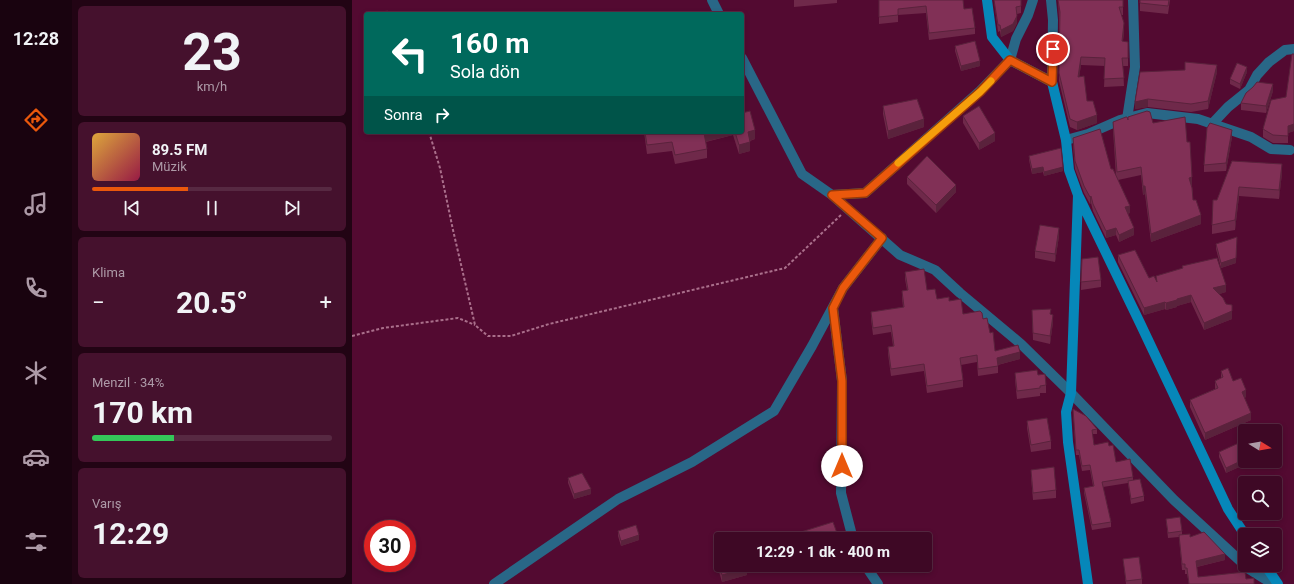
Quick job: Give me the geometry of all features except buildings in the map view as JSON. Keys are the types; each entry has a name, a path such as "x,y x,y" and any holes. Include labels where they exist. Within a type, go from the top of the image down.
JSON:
{"street":[{"path":"712,0 719,12"},
{"path":"987,0 992,37 1010,60 1052,82"},
{"path":"832,195 865,193 980,92 1010,60 1016,39 1028,15 1033,0"},
{"path":"1051,0 1053,20 1052,82 1066,140 1069,170 1078,195 1228,509 1240,528"},
{"path":"1127,119 1135,67 1133,0"},
{"path":"1212,124 1228,107 1249,90 1257,76 1269,62 1285,50 1294,49"},
{"path":"744,62 802,174 832,195 900,254 935,270 1021,344 1071,393 1174,500 1249,569 1273,584"},
{"path":"1066,140 1088,134 1127,119 1148,114 1198,119 1250,137 1271,149 1290,150"},
{"path":"1078,195 1071,393 1066,412 1068,442 1088,584"},
{"path":"494,584 618,499 692,462 774,411 843,288 882,238"},
{"path":"833,308 842,381 841,494 851,532"},
{"path":"870,572 878,584"},
{"path":"1270,572 1278,584"}],"path":[{"path":"430,134 440,168 475,325"},
{"path":"352,336 383,328 458,318 475,325 488,336 511,336 557,322 785,268 847,209"}],"slow traffic":[{"path":"898,163 991,81"}],"route":[{"path":"842,466 842,381 833,308 843,288 882,238 832,195 865,193 980,92 1010,60 1052,82 1053,49"}]}
